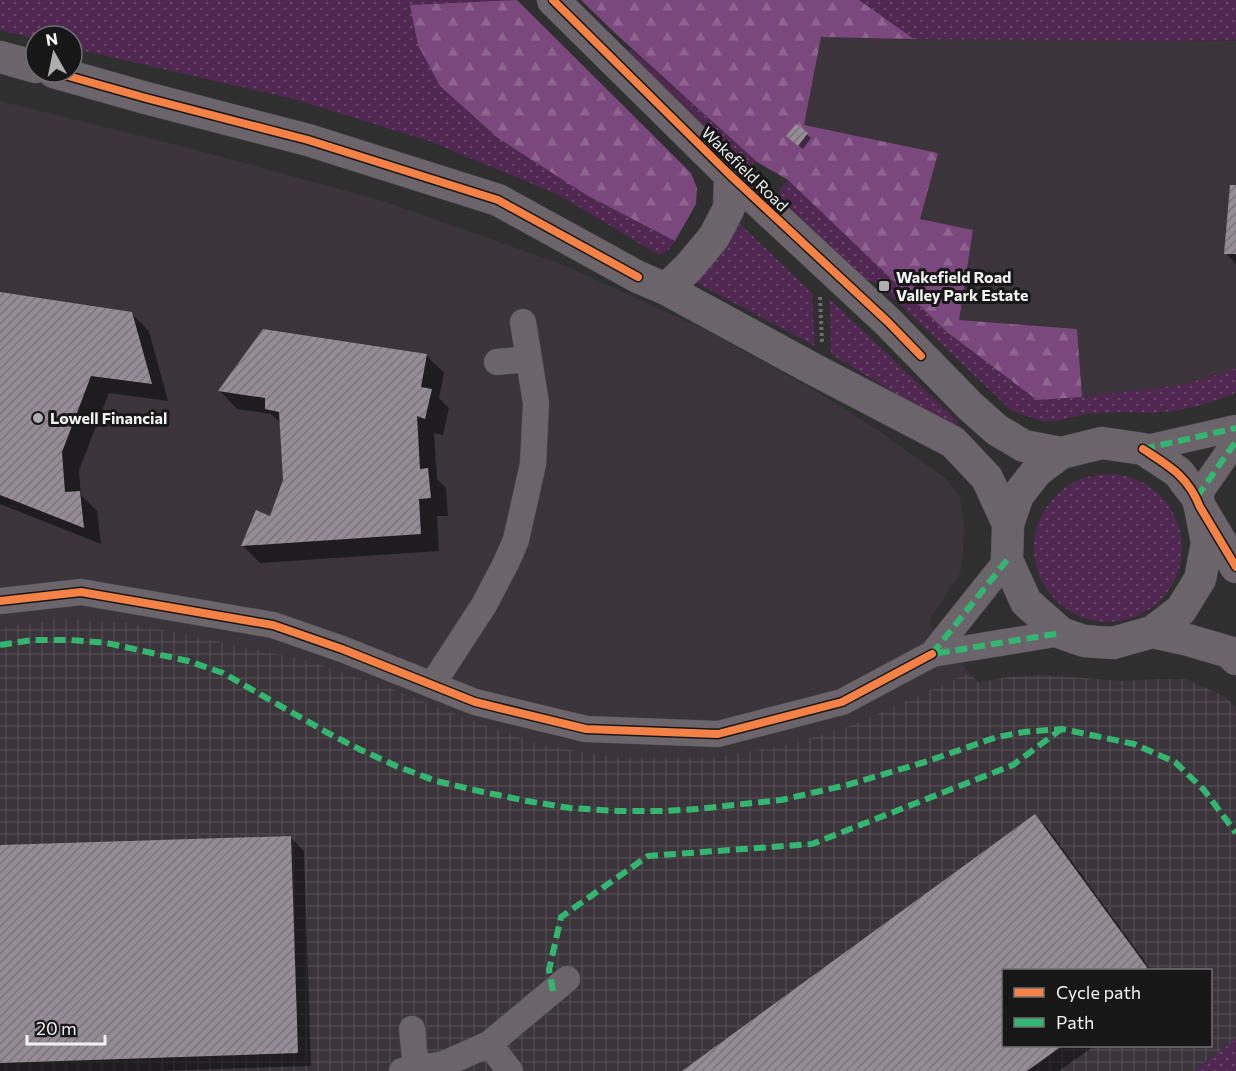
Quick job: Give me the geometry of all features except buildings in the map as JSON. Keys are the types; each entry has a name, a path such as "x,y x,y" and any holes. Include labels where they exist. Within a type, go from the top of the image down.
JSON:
{"main road":[{"name":"Wakefield Road","path":"553,0 730,175 888,322 970,406 997,430 1024,446 1061,453"},
{"path":"84,80 308,140 498,200 638,277 666,289 952,442 987,478 1008,524"},
{"path":"666,289 689,267 714,237 729,208 730,175"},
{"name":"Wakefield Road","path":"1198,502 1207,543 1200,579 1181,610 1152,632 1113,643 1084,641 1061,633 1026,602 1007,560 1008,524 1018,495 1036,471 1061,453 1102,443 1143,449 1178,472 1198,502 1236,567"},
{"name":"Wakefield Road","path":"1152,632 1229,652 1236,658"}],"street":[{"path":"432,685 484,605 516,540 533,464 536,402 523,322"},
{"path":"498,362 529,359"},
{"path":"1143,449 1236,428"},
{"path":"1198,502 1236,441"},
{"path":"932,654 1007,560"},
{"path":"0,601 81,592 273,625 342,649 475,702 586,729 718,734 842,702 932,654 1061,633"},
{"path":"412,1029 409,1070 444,1064 489,1044 567,979"},
{"path":"489,1044 510,1071"}],"path":[{"path":"813,369 822,349 820,289 835,272"}],"shaded area":[{"path":"0,0 516,0 410,5 588,196 675,241 669,249 659,255 559,195 429,141 294,99 84,51 84,24 24,24 24,36 0,30"},
{"path":"859,0 1236,0 1236,40 914,39"},
{"path":"821,37 1236,41 1236,368 1181,385 1082,397 1077,329 959,320 973,230 920,219 804,125"},
{"path":"631,49 757,162 746,168 626,54"},
{"path":"0,101 185,147 383,201 561,264 706,330 816,391 879,431 945,478 961,499 964,527 961,572 928,622 969,673 855,724 792,744 711,758 623,758 540,745 387,687 305,660 130,623 60,619 0,628"},
{"path":"788,180 947,332 1037,400 1181,385 1236,368 1236,393 1202,405 1175,411 1086,414 1056,421 1042,421 1012,411 879,285 854,273 779,202 780,188"},
{"path":"730,224 740,224 812,293 815,346 695,282"},
{"path":"830,299 958,422 954,429 831,354"},
{"path":"1108,474 1136,480 1160,496 1176,520 1182,548 1176,576 1160,600 1136,616 1108,622 1080,616 1056,600 1040,576 1034,548 1040,520 1056,496 1080,480"},
{"path":"60,619 130,623 305,660 387,687 540,745 623,758 711,758 792,744 855,724 969,673 978,682 1043,675 1121,681 1186,679 1226,697 1236,708 1236,1039 1194,1071 0,1071 0,628"},
{"path":"1236,1039 1236,1071 1194,1071"}],"green space":[{"path":"517,0 691,173 697,188 696,204 675,241 588,196 498,138 440,86 418,45 410,5"},
{"path":"581,0 859,0 914,39 821,37 804,125 938,153 920,219 973,230 959,320 1077,329 1082,397 1037,400 947,332 788,180 757,162"}],"marked path":[{"path":"1143,449 1236,428"},
{"path":"1197,497 1236,441"},
{"path":"1007,560 932,654 1061,633"},
{"path":"0,645 33,640 107,643 188,661 223,673 326,732 396,766 436,781 570,808 664,811 781,800 847,785 925,762 997,737 1062,729 1134,744 1175,762 1204,790 1236,833"},
{"path":"553,991 549,970 561,917 648,856 812,844 1013,765 1060,730"}],"cycle path":[{"path":"553,0 730,175 888,322 921,356"},
{"path":"84,80 308,140 498,200 638,277"},
{"path":"1143,449 1177,473 1190,487 1236,567"},
{"path":"0,601 81,592 273,625 342,649 475,702 586,729 718,734 842,702 932,654"}],"place":[{"name":"Wakefield Road Valley Park Estate","path":"884,286"},
{"name":"Lowell Financial","path":"38,418"}]}
